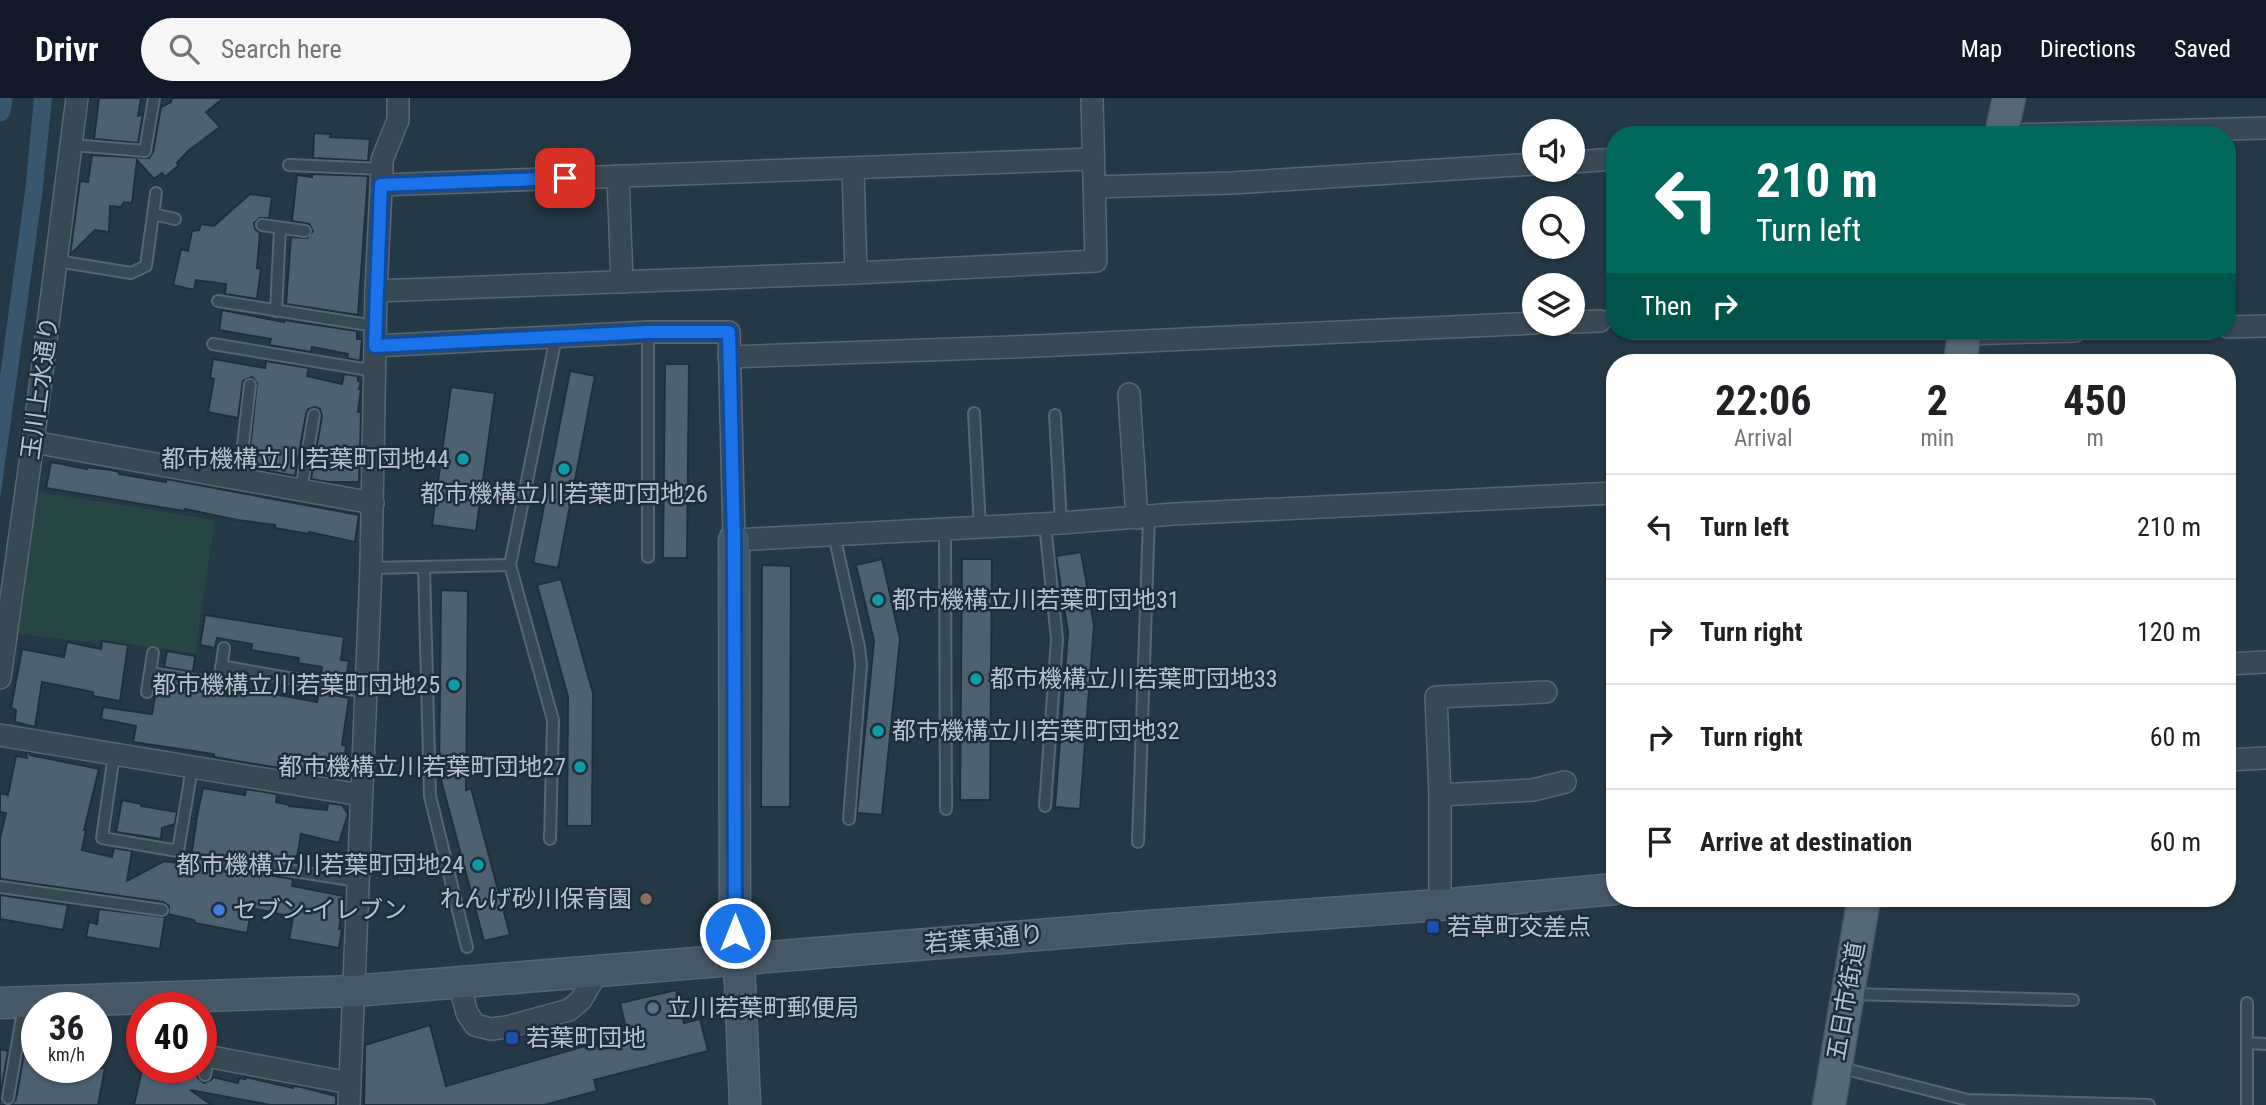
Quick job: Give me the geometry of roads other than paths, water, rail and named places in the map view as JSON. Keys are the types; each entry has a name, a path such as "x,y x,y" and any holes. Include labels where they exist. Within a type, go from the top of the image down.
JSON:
{"main road":[{"path":"2003,126 2009,98"},
{"name":"五日市街道","path":"1829,1105 1862,907"}],"street":[{"name":"玉川上水通り","path":"0,678 77,98"},
{"path":"349,1105 371,568 381,177 382,160 398,120 398,98"},
{"path":"376,291 1096,261 1092,98"},
{"path":"2236,129 2266,128"},
{"path":"381,177 618,176 1093,159"},
{"path":"1585,161 1606,160"},
{"path":"1094,187 1232,183 1522,165"},
{"path":"853,168 856,273"},
{"path":"618,176 622,282"},
{"path":"1585,322 1600,321"},
{"path":"729,357 1522,324"},
{"path":"2236,327 2266,326"},
{"path":"375,336 556,337 648,332 729,332 734,540 735,933 739,959 745,1105"},
{"path":"1963,342 1984,340"},
{"path":"1129,394 1143,517"},
{"path":"33,442 373,503"},
{"path":"734,540 980,528 1174,514 1606,493"},
{"path":"2236,664 2266,662"},
{"path":"1440,905 1440,795 1436,696 1546,692"},
{"path":"0,735 361,795"},
{"path":"2236,760 2266,758"},
{"path":"1440,795 1533,790 1565,782"},
{"name":"若葉東通り","path":"12,1003 353,991 1606,890"},
{"path":"459,983 467,1013 475,1026 491,1029 569,1010 581,1000 598,971"},
{"path":"217,1064 350,1083"}],"lane":[{"path":"72,145 145,151 154,98"},
{"path":"289,165 381,177"},
{"path":"57,261 131,273 146,266 156,193"},
{"path":"153,214 175,219"},
{"path":"262,225 305,231"},
{"path":"276,311 280,228"},
{"path":"218,301 276,311 375,336"},
{"path":"648,332 649,557"},
{"path":"550,839 553,720 510,565 556,337"},
{"path":"213,344 375,372"},
{"path":"239,479 250,385"},
{"path":"974,413 980,528"},
{"path":"301,490 314,415"},
{"path":"1045,806 1057,639 1053,523 1055,415"},
{"path":"1138,842 1143,517"},
{"path":"945,529 946,809"},
{"path":"834,535 861,664 849,819"},
{"path":"371,568 510,565"},
{"path":"424,568 430,796 467,947"},
{"path":"150,673 219,684 224,648"},
{"path":"147,692 153,653"},
{"path":"221,666 366,692"},
{"path":"114,755 102,838 166,849 178,851 192,768"},
{"path":"275,868 357,881"},
{"path":"0,887 162,910"},
{"path":"1848,994 2073,1000"},
{"path":"8,1098 12,1003"},
{"path":"2247,1003 2247,1105"},
{"path":"2247,1043 2266,1044"},
{"path":"1835,1066 1968,1100 2149,1105"}],"water":[{"path":"34,98 52,98 42,196 0,500 0,376 25,191"}],"waterway":[{"path":"0,111 2,98"}],"place":[{"name":"都市機構立川若葉町団地44","path":"463,459"},
{"name":"都市機構立川若葉町団地26","path":"564,469"},
{"name":"都市機構立川若葉町団地31","path":"878,600"},
{"name":"都市機構立川若葉町団地33","path":"976,679"},
{"name":"都市機構立川若葉町団地25","path":"454,685"},
{"name":"都市機構立川若葉町団地32","path":"878,731"},
{"name":"都市機構立川若葉町団地27","path":"580,767"},
{"name":"都市機構立川若葉町団地24","path":"478,865"},
{"name":"れんげ砂川保育園","path":"646,899"},
{"name":"セブン-イレブン","path":"219,910"},
{"name":"若草町交差点","path":"1433,927"},
{"name":"立川若葉町郵便局","path":"653,1008"},
{"name":"若葉町団地","path":"512,1038"}]}
